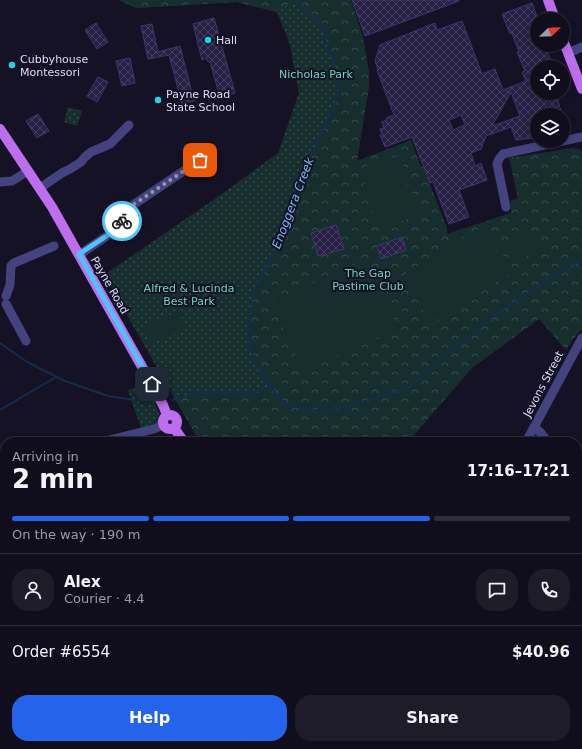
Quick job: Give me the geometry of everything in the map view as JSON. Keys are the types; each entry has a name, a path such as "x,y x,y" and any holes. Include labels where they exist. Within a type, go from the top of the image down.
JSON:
{"main road":[{"path":"548,0 552,12"},
{"path":"568,53 582,89"},
{"name":"Payne Road","path":"0,129 40,188 79,254 163,405 165,420"},
{"path":"165,420 168,429 174,428 180,437"}],"street":[{"path":"568,53 582,47"},
{"path":"40,188 70,169 94,150 110,144 129,125"},
{"path":"506,207 497,164 498,158 503,154 582,137"},
{"path":"79,254 117,229 127,210 133,205 200,160"},
{"path":"0,182 12,180 28,171"},
{"path":"26,341 3,300 10,286 11,266 14,263 54,246"},
{"name":"Jevons Street","path":"529,437 582,338"},
{"path":"121,437 154,429 165,420"},
{"path":"534,427 541,432 544,437"}],"green space":[{"name":"Alfred & Lucinda Best Park","path":"119,0 294,0 303,6 321,24 338,79 339,94 310,159 283,235 252,296 253,360 270,387 246,393 196,393 175,399 104,275 222,194 278,153 299,93 290,45 277,12 237,2 136,8"},
{"path":"119,0 294,0 277,12 237,2 136,8"},
{"name":"The Gap Pastime Club","path":"294,0 351,0 363,38 369,72 369,87 357,161 411,140 447,228 447,234 511,213 510,201 518,198 509,158 572,148 582,151 582,329 566,350 539,319 472,368 412,437 197,437 175,399 196,393 246,393 270,387 253,360 249,338 252,296 283,235 310,159 339,94 338,79 321,24 303,6"},
{"path":"68,107 82,111 77,126 64,122"},
{"path":"400,155 410,184 369,198 359,169"},
{"path":"410,185 419,215 378,229 369,199"},
{"path":"484,225 513,271 431,323 402,276"},
{"path":"527,228 540,249 518,262 506,242"},
{"name":"The Gap Pastime Club","path":"367,259 398,328 302,370 272,301"},
{"path":"179,311 186,329 150,344 142,326"},
{"path":"147,384 159,413 158,424 141,428 128,390"}],"building":[{"path":"352,0 459,0 459,1 365,36"},
{"path":"532,3 535,12 530,12 530,52 548,52 550,60 530,60 530,100 558,100 560,108 530,108 530,138 516,140 511,127 486,136 481,149 471,153 475,166 481,163 487,180 459,190 469,217 449,224 433,182 430,183 412,137 385,147 380,135 382,134 380,129 384,128 382,122 387,120 386,118 394,115 375,61 380,45 435,23 437,30 462,21 482,74 495,69 503,90 526,81 522,72 525,71 517,52 519,52 512,33 510,34 502,14","holes":["511,92 520,116 492,126","461,115 465,125 453,130 449,120"]},
{"name":"Hall","path":"214,18 235,93 220,97 210,62 208,62 206,58 202,60 193,24"},
{"path":"96,23 108,42 97,49 85,30"},
{"path":"152,24 158,52 180,46 194,101 182,104 169,55 148,59 141,26"},
{"path":"130,58 135,83 122,86 116,61"},
{"path":"98,77 108,82 97,102 87,96"},
{"path":"38,114 49,131 37,138 26,121"},
{"path":"336,225 344,249 318,256 311,233"},
{"path":"402,237 406,250 381,259 377,246"}],"waterway":[{"name":"Enoggera Creek","path":"294,0 303,6 321,24 338,79 339,94 310,159 283,235 252,296 249,338 253,360 270,387 284,403 299,408 326,411 363,402 409,387 495,315 573,264 582,262"},
{"path":"0,343 27,362 65,381 108,396 148,402"},
{"path":"0,410 56,377"},
{"path":"172,400 196,393 246,393 270,387"}],"way so far":[{"path":"122,221 127,210 133,205 200,160"}],"place":[{"name":"Hall","path":"208,40"},
{"name":"Cubbyhouse Montessori","path":"12,65"},
{"name":"Payne Road State School","path":"158,100"}],"route":[{"path":"122,221 117,229 79,254 152,384"}],"park label":[{"name":"Nicholas Park","path":"316,74"}]}
